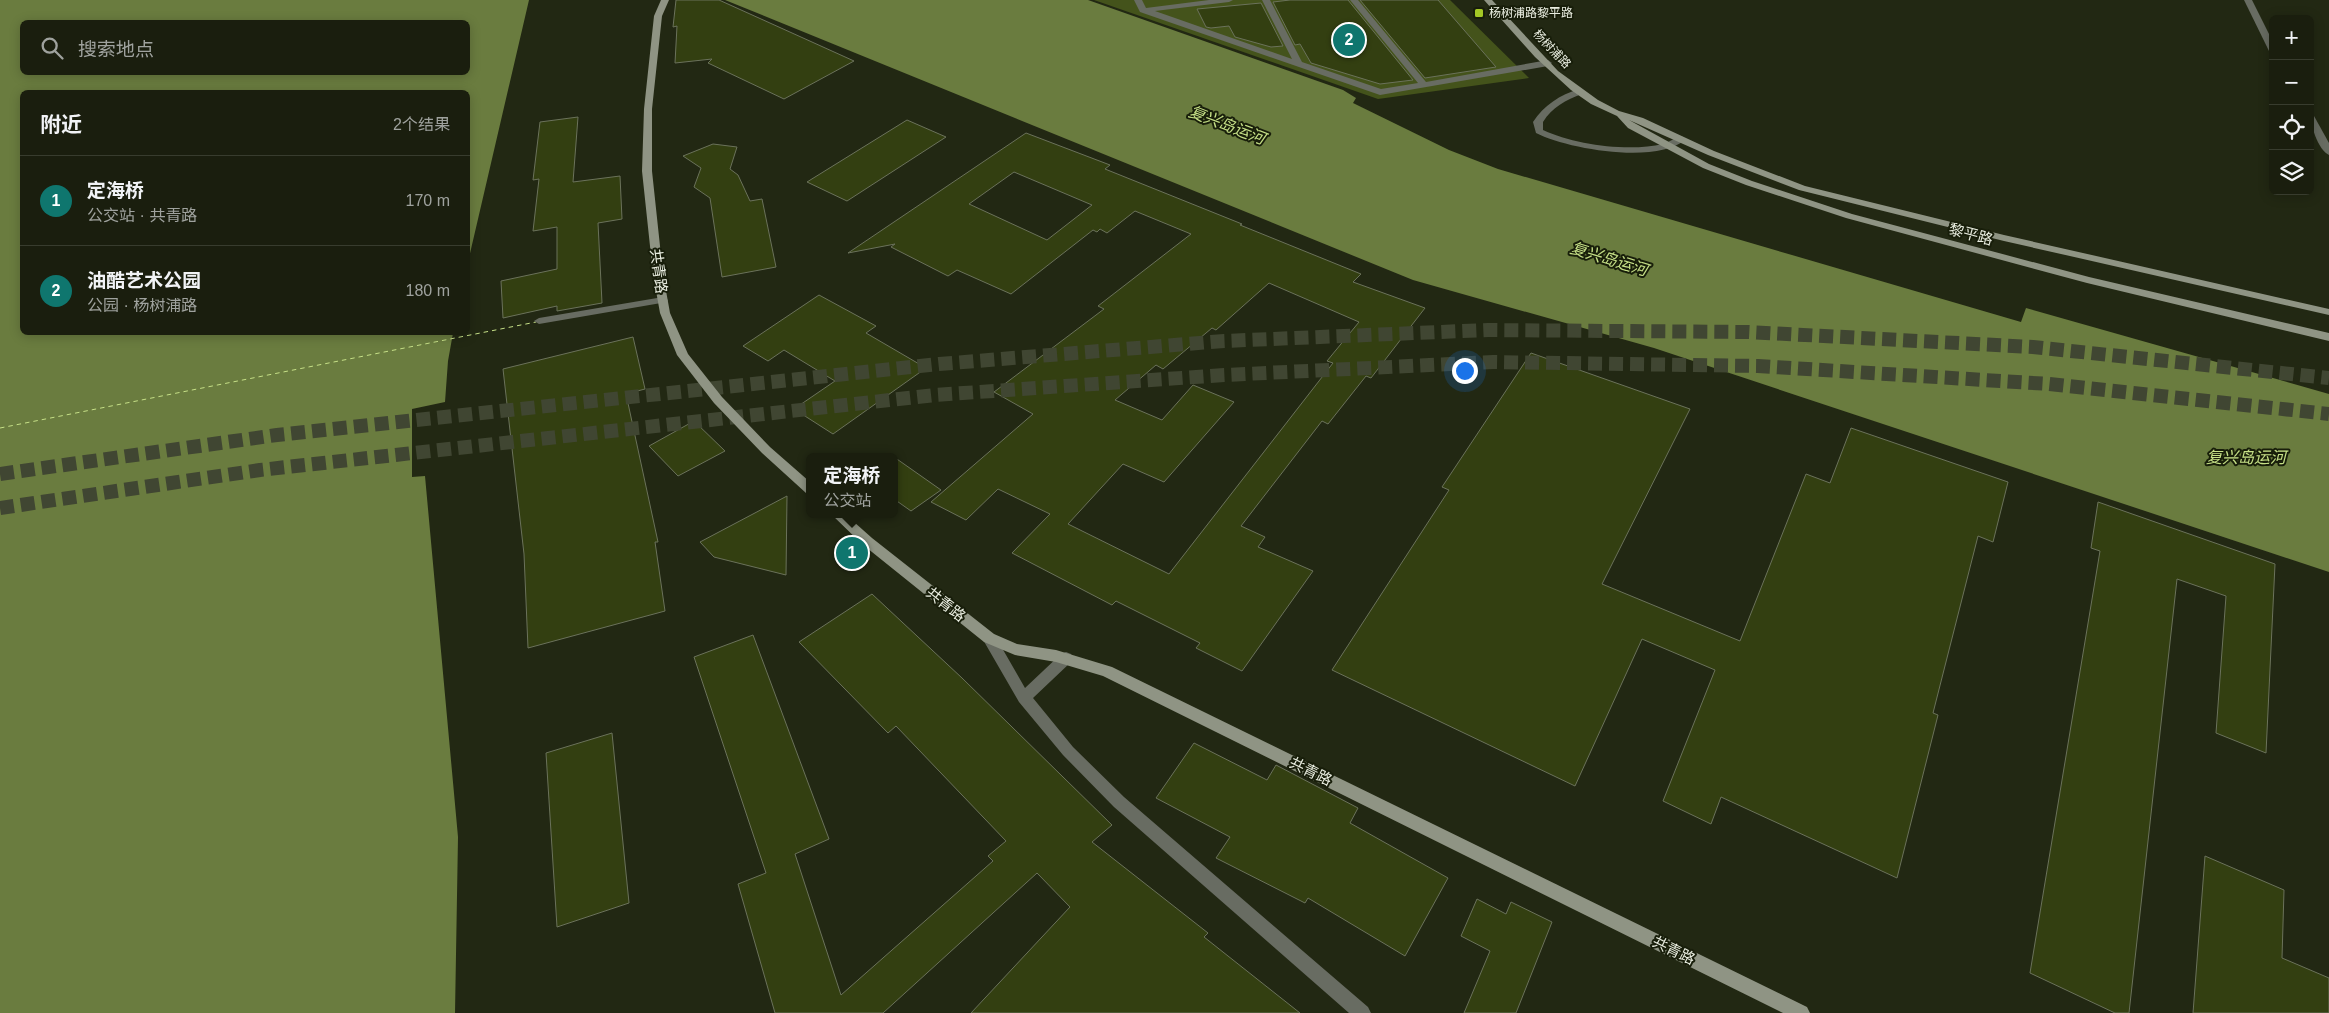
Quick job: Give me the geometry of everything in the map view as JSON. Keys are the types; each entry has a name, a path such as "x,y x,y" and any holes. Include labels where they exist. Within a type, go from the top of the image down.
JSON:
{"street":[{"name":"共青路","path":"665,0 658,16 648,109 647,171 658,274 672,334 689,363 718,400 766,450 806,486"},
{"path":"1138,0 1143,10 1380,92 1548,64"},
{"path":"1143,10 1229,0"},
{"path":"1266,0 1299,64"},
{"path":"1354,0 1423,84"},
{"name":"杨树浦路","path":"1488,0 1548,64 1578,92"},
{"path":"2248,0 2269,43"},
{"path":"1578,92 1560,99 1549,107 1538,122 1539,131 1554,139 1599,147 1667,146 1681,139"},
{"name":"黎平路","path":"1578,92 1621,116 1631,126 1667,146 1749,183 1849,216 2087,280 2329,337"},
{"name":"黎平路","path":"1621,116 1640,120 1757,172 1852,201 2329,312"},
{"path":"2314,124 2329,152"},
{"path":"539,321 663,300"},
{"name":"共青路","path":"841,518 867,541 989,638 1015,649 1066,658 1106,671 1801,1013"},
{"path":"989,638 1024,698 1068,751 1119,802 1362,1013"},
{"path":"1024,698 1066,658"}],"shaded area":[{"path":"1094,0 1450,0 1529,78 1378,99"}],"water":[{"path":"0,0 529,0 470,253 470,90 20,90 20,335 453,335 448,361 445,402 412,409 412,477 425,476 458,837 455,1013 0,1013"},
{"name":"复兴岛运河","path":"725,0 1088,0 1343,90 1356,98 1353,103 1449,150 1498,169 2021,322 2026,308 2329,394 2329,572 1654,348 1413,280"}],"building":[{"path":"676,0 719,0 854,61 784,99 708,63 712,59 675,63 677,26 673,27"},
{"path":"1290,0 1348,0 1413,80 1380,84 1311,63 1300,44 1295,45 1273,2"},
{"path":"1360,0 1438,0 1496,67 1425,78"},
{"path":"1261,3 1283,46 1271,47 1235,37 1229,26 1206,27 1197,9"},
{"path":"578,117 573,182 620,176 622,219 598,223 602,303 557,311 557,306 503,318 501,281 557,269 557,227 533,231 539,179 533,180 540,122"},
{"path":"907,120 946,137 847,201 807,182"},
{"path":"1026,133 1110,165 1105,169 1361,274 1353,282 1425,308 1371,378 1366,376 1328,424 1322,421 1241,526 1265,537 1258,547 1313,571 1242,671 1196,648 1200,643 1116,601 1112,605 1012,553 1050,514 998,489 966,520 931,502 1033,414 994,392 1104,309 1098,306 1191,234 1135,211 1107,233 1100,229 1097,232 1093,230 1011,294 957,270 948,276 891,247 895,244 848,253","holes":["1014,172 1092,205 1047,240 969,204","1269,283 1359,322 1327,361 1333,363 1169,574 1068,524 1123,464 1164,482 1234,402 1193,385 1162,420 1115,400 1156,365 1163,369 1212,328 1216,330"]},
{"path":"713,144 737,147 730,169 738,175 750,201 762,199 776,267 722,277 710,198 694,187 701,168 683,156"},
{"path":"819,295 876,326 866,333 926,368 833,434 794,409 835,381 784,350 768,361 743,346"},
{"path":"633,337 645,389 626,394 658,542 655,542 665,611 528,648 524,554 503,369"},
{"path":"1531,353 1690,409 1602,584 1740,641 1806,474 1830,483 1851,428 2008,482 1993,542 1978,536 1933,713 1938,715 1897,878 1721,797 1711,824 1663,801 1715,670 1642,639 1575,786 1332,670 1449,490 1442,487"},
{"path":"694,421 725,451 678,476 649,446"},
{"path":"898,460 941,490 911,511 898,502"},
{"path":"787,496 786,575 714,557 700,542"},
{"path":"2098,502 2275,564 2266,753 2216,733 2226,596 2177,579 2129,1013 2115,1013 2030,973 2100,551 2091,548"},
{"path":"872,594 962,678 1112,825 1092,842 1208,933 1204,937 1300,1013 971,1013 1070,907 1037,873 883,1013 775,1013 738,884 766,873 694,657 753,635 829,839 795,854 841,995 993,861 988,856 1006,841 896,726 888,733 799,642"},
{"path":"612,733 629,903 557,927 546,753"},
{"path":"1194,743 1267,780 1276,765 1358,808 1350,823 1448,878 1405,956 1308,898 1305,903 1216,858 1230,837 1156,798"},
{"path":"2205,856 2284,890 2282,958 2329,978 2329,1013 2193,1013"},
{"path":"1477,899 1506,914 1511,902 1552,922 1516,1013 1464,1013 1490,951 1461,936"}],"ferry route":[{"path":"0,428 536,322"}],"tunnel":[{"path":"0,474 277,435 939,364 1224,341 1488,330 1748,332 2033,347 2329,378"},
{"path":"0,508 260,470 935,395 1224,375 1493,362 1758,366 2049,384 2329,414"}],"place":[{"name":"杨树浦路黎平路","path":"1479,13"},
{"name":"油酷艺术公园","path":"1349,40"},
{"name":"定海桥","path":"852,553"}]}
